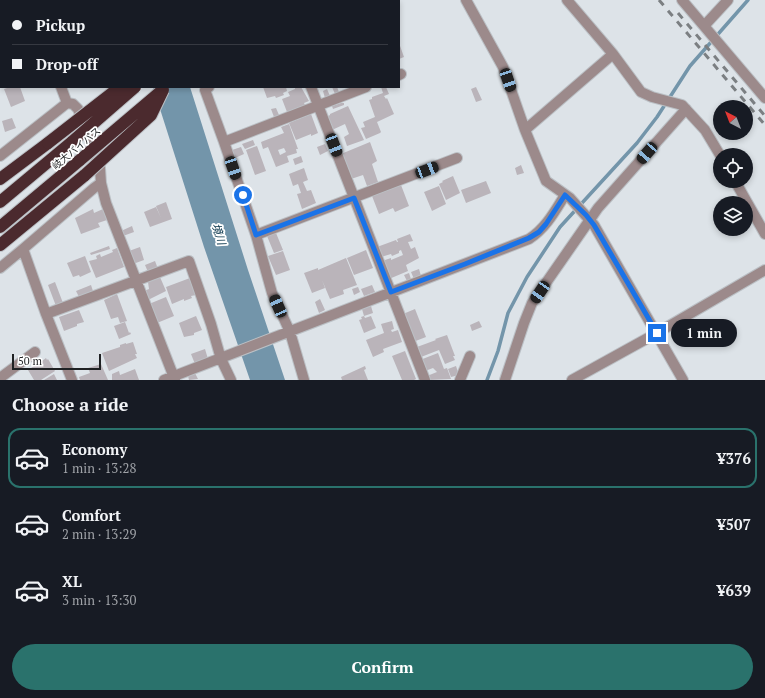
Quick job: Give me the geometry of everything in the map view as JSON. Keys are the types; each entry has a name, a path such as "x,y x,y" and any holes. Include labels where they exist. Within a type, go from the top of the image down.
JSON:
{"highway":[{"path":"0,179 119,88"},
{"name":"岐大バイパス","path":"0,202 134,88"},
{"path":"0,245 85,175 151,115 164,89"},
{"name":"岐大バイパス","path":"0,227 164,89"}],"street":[{"path":"466,0 503,67 525,130 546,181 567,197 588,217 657,333 683,380"},
{"path":"567,0 612,54 641,92 684,107 705,130 716,148"},
{"path":"682,0 763,92"},
{"path":"706,28 728,0"},
{"path":"525,130 612,54"},
{"path":"61,88 67,103"},
{"path":"208,88 205,90 256,235 272,293 304,380"},
{"path":"311,88 425,380"},
{"path":"224,142 318,104 363,88"},
{"path":"0,156 67,103 73,104 78,109 100,168 101,183 106,203 137,281 171,379 529,238 539,232 567,197"},
{"path":"505,380 532,303 588,217 684,107"},
{"path":"256,235 457,158"},
{"path":"0,268 101,183"},
{"path":"739,188 765,234"},
{"path":"22,249 72,380"},
{"path":"46,314 189,261 231,380"},
{"path":"572,380 657,333 765,270"},
{"path":"0,378 34,352"},
{"path":"460,380 470,356"}],"water":[{"name":"境川","path":"153,88 190,88 248,270 285,380 250,380 204,247"}],"building":[{"path":"400,46 404,57 400,59"},
{"path":"476,87 482,100 476,102 471,89"},
{"path":"20,88 25,101 11,107 4,89"},
{"path":"263,88 286,88 287,91 283,93 284,95 276,98 275,96 267,98"},
{"path":"302,88 309,101 304,103 305,105 287,112 282,99 290,96 288,92"},
{"path":"332,88 337,88 339,92 335,94"},
{"path":"381,88 386,88 389,94 384,96 386,99 387,98 394,114 377,122 381,132 366,139 361,128 365,127 363,122 375,117 369,100 372,99 372,97 383,93"},
{"path":"327,89 330,96 325,98 323,91"},
{"path":"344,103 344,105 333,109 332,106"},
{"path":"348,106 364,140 347,146 344,137 349,134 345,124 332,130 327,117 330,114"},
{"path":"276,108 279,115 274,117 271,109"},
{"path":"311,114 318,133 296,140 289,123"},
{"path":"12,118 16,128 5,132 2,121"},
{"path":"289,124 298,149 296,149 297,153 287,156 289,162 276,167 268,147 263,149 261,142 284,133 281,127","holes":["284,148 286,152 280,155 278,150"]},
{"path":"253,140 255,145 245,149 242,144"},
{"path":"370,142 377,161 372,164 378,182 367,186 363,175 351,179 341,154"},
{"path":"325,144 328,151 320,155 317,147"},
{"path":"257,146 266,171 255,175 246,150"},
{"path":"241,147 244,154 235,158 232,150"},
{"path":"301,156 303,162 295,165 293,159"},
{"path":"521,165 524,173 517,175 515,168"},
{"path":"304,168 308,180 303,182 307,191 311,190 316,203 302,209 297,194 301,193 298,184 293,186 289,174"},
{"path":"453,176 460,193 446,200 439,184"},
{"path":"486,181 491,193 466,203 461,190"},
{"path":"401,185 409,206 395,212 393,208 379,214 372,196"},
{"path":"439,186 446,204 432,211 424,192"},
{"path":"166,202 172,219 150,227 144,212 156,207 161,218 156,206"},
{"path":"93,209 94,213 103,209 107,220 98,223 100,227 81,234 75,218"},
{"path":"132,226 134,232 123,236 121,231"},
{"path":"276,233 283,250 274,253 267,236"},
{"path":"410,234 413,241 408,242 411,249 415,247 419,258 406,265 408,271 389,279 382,261 391,258 391,260 403,255 401,250 399,253 392,256 391,254 381,257 377,247 396,240 398,242 397,239"},
{"path":"109,246 110,249 91,255 90,253"},
{"path":"140,247 144,260 133,264 129,251"},
{"path":"117,248 124,267 96,278 89,261 97,259 96,256 100,254 101,257 113,252 112,250"},
{"path":"366,250 373,268 354,275 347,258"},
{"path":"283,251 290,270 276,275 268,256"},
{"path":"85,256 91,272 80,277 79,275 73,277 67,263"},
{"path":"346,258 357,285 343,290 344,294 330,299 322,280 325,288 312,293 304,273 318,268 318,270"},
{"path":"155,261 158,269 148,272 145,265"},
{"path":"419,269 421,276 414,279 411,272"},
{"path":"409,273 411,279 407,281 404,275"},
{"path":"160,277 166,291 148,300 144,291 149,289 148,282"},
{"path":"190,278 196,295 191,296 192,298 184,301 184,299 172,304 166,287"},
{"path":"55,282 63,303 56,306 48,285"},
{"path":"91,285 94,294 80,299 76,291"},
{"path":"372,285 375,292 364,296 361,289"},
{"path":"358,287 360,292 354,295 352,289"},
{"path":"117,294 127,321 120,323 118,317 111,319 104,300"},
{"path":"166,297 174,316 157,323 149,304"},
{"path":"320,299 325,310 319,313 315,302"},
{"path":"371,306 373,313 364,316 362,309"},
{"path":"415,309 426,337 413,342 403,314"},
{"path":"79,310 84,322 64,331 59,317"},
{"path":"196,316 202,330 194,333 194,335 184,337 179,323"},
{"path":"364,316 365,318 371,316 376,328 364,333 359,320"},
{"path":"392,321 394,329 391,330 392,332 398,330 402,342 383,349 384,352 373,357 366,340 384,333 381,324"},
{"path":"479,321 482,327 472,331 470,325"},
{"path":"125,322 129,333 130,332 131,334 119,339 114,326"},
{"path":"447,335 455,356 453,356 455,360 445,364 439,350 421,357 417,347"},
{"path":"133,342 137,358 109,371 102,353 120,347 120,345"},
{"path":"205,349 208,359 195,364 191,354"},
{"path":"405,351 416,379 414,380 402,380 392,356"},
{"path":"438,353 444,369 447,368 451,379 428,380 427,376 437,372 433,368 425,371 420,360"},
{"path":"41,358 42,361 46,358 47,360 48,359 55,371 41,380 34,380 28,370 37,364 36,362"},
{"path":"101,364 108,380 80,380 79,377 90,373 88,368"},
{"path":"365,366 366,369 364,370 368,380 342,380 341,377"},
{"path":"456,366 459,375 451,377 448,369"},
{"path":"135,369 139,380 112,380 112,374 119,371 120,375"},
{"path":"195,373 198,379 189,380 188,376"},
{"path":"54,374 57,380 44,380"}],"waterway":[{"path":"487,380 498,351 508,313 527,277 560,227 637,143 657,117 690,66 748,0"}],"railway":[{"path":"659,0 765,125"},
{"path":"678,13 765,116"}],"route":[{"path":"243,195 256,235 354,198 391,292 529,238 539,232 546,224 565,195 570,198 590,219 657,333"}]}
